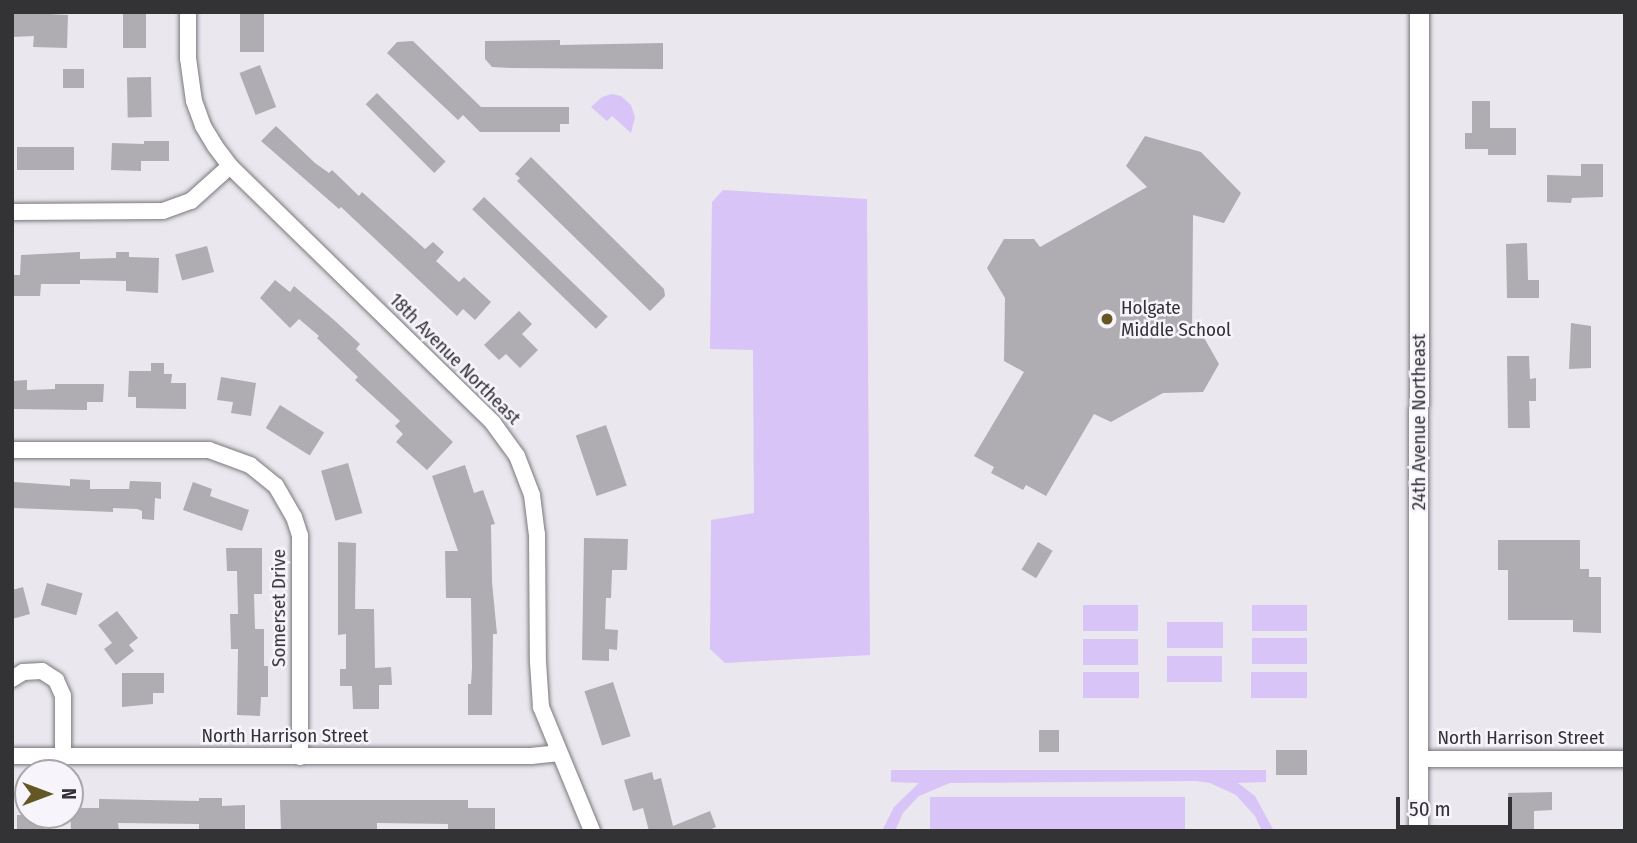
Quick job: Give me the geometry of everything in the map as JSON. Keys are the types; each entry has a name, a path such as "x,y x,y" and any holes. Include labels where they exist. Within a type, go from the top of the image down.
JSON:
{"main road":[{"name":"24th Avenue Northeast","path":"1418,831 1419,12"}],"street":[{"name":"18th Avenue Northeast","path":"188,12 188,58 194,101 203,126 230,166 493,423 517,456 532,495 537,534 541,706 592,831"},
{"path":"12,212 163,211 191,201 230,166"},
{"name":"Somerset Drive","path":"12,450 209,450 250,465 276,486 295,517 300,536 300,757"},
{"path":"12,680 23,672 42,671 56,680 63,696 63,756"},
{"name":"North Harrison Street","path":"12,756 531,756 558,753"},
{"name":"North Harrison Street","path":"1418,759 1625,759"}],"shaded area":[{"path":"612,94 621,96 631,105 635,117 631,133 612,116 607,121 591,107 602,97"},
{"path":"723,190 867,199 870,655 725,663 710,649 711,520 754,513 753,350 710,349 712,202"},
{"path":"1083,605 1138,605 1138,631 1083,631"},
{"path":"1252,605 1307,605 1307,631 1252,631"},
{"path":"1167,622 1223,622 1223,648 1167,648"},
{"path":"1252,638 1307,638 1307,664 1252,664"},
{"path":"1083,639 1138,639 1138,665 1083,665"},
{"path":"1167,656 1222,656 1222,682 1167,682"},
{"path":"1083,672 1139,672 1139,698 1083,698"},
{"path":"1251,672 1307,672 1307,698 1251,698"},
{"path":"891,770 1266,770 1266,782 1238,783 1255,796 1274,831 1262,831 1255,816 1236,795 1210,783 1196,781 950,783 919,796 903,813 895,831 882,831 894,807 919,783 891,782"},
{"path":"930,797 1185,797 1185,831 930,831"}],"building":[{"path":"12,12 68,15 67,48 33,47 34,36 12,37"},
{"path":"123,12 146,12 146,48 123,48"},
{"path":"240,12 264,12 264,52 240,52"},
{"path":"560,40 560,45 663,43 663,69 492,67 485,59 485,41"},
{"path":"413,41 481,107 569,107 569,124 560,124 560,132 480,132 463,115 458,120 387,53 397,42"},
{"path":"260,65 276,107 256,115 239,73"},
{"path":"63,69 84,69 84,88 63,88"},
{"path":"127,77 151,77 152,117 128,117"},
{"path":"377,93 446,162 434,173 366,104"},
{"path":"1472,101 1490,101 1490,128 1516,128 1516,155 1488,155 1488,149 1465,149 1465,133 1472,133"},
{"path":"276,126 315,163 329,173 332,170 359,196 362,192 425,249 433,242 444,252 436,261 459,282 464,277 491,302 475,320 463,309 457,316 341,207 339,209 261,141"},
{"name":"Holgate Middle School","path":"1145,136 1201,152 1241,193 1224,223 1193,215 1192,336 1203,336 1219,364 1203,392 1163,393 1111,422 1094,414 1046,496 1026,485 1023,490 991,473 994,467 974,456 1024,372 1004,361 1005,298 987,268 1004,239 1034,239 1040,247 1147,187 1126,166"},
{"path":"144,141 169,141 169,161 141,161 141,171 111,170 112,143 144,144"},
{"path":"17,147 74,147 74,170 17,170"},
{"path":"531,157 664,289 665,296 650,311 517,181 520,178 515,174"},
{"path":"1581,164 1603,164 1603,197 1572,198 1571,203 1547,202 1547,175 1581,176"},
{"path":"484,197 608,316 596,329 472,209"},
{"path":"1527,243 1528,280 1539,280 1539,298 1507,298 1506,244"},
{"path":"207,246 214,272 182,281 175,255"},
{"path":"80,252 80,259 116,258 116,252 129,252 129,257 159,258 158,293 126,291 126,281 80,280 80,284 41,284 40,296 12,296 12,275 20,275 21,255"},
{"path":"275,280 290,292 294,286 334,320 360,344 356,349 453,442 427,470 396,442 403,434 395,426 400,421 355,380 358,377 317,338 319,336 299,319 290,328 260,298"},
{"path":"519,311 532,324 522,334 538,350 520,368 506,354 499,360 484,345"},
{"path":"1571,323 1591,326 1591,368 1569,369"},
{"path":"1507,356 1529,356 1530,379 1536,378 1536,401 1529,401 1530,428 1508,428"},
{"path":"151,363 164,363 164,374 172,374 171,383 186,383 186,409 136,408 136,397 128,397 129,371 151,371"},
{"path":"221,377 256,383 251,416 231,413 233,402 217,400"},
{"path":"27,380 27,390 55,389 55,384 104,384 103,402 87,402 87,410 12,409 12,381"},
{"path":"280,405 324,433 310,455 266,428"},
{"path":"606,425 627,486 597,496 576,435"},
{"path":"348,463 362,513 335,521 321,471"},
{"path":"465,465 474,493 483,490 495,524 491,525 492,582 497,634 493,634 492,715 468,715 468,684 471,684 472,668 471,598 446,598 445,551 458,551 432,476"},
{"path":"70,479 90,480 90,489 129,489 130,481 161,482 161,499 155,498 154,520 142,519 142,511 137,509 113,508 113,512 14,508 14,482 70,486"},
{"path":"193,482 212,489 210,496 249,510 242,531 183,510"},
{"path":"584,538 628,539 627,570 612,570 611,598 606,598 605,629 618,630 617,650 609,649 609,661 582,660"},
{"path":"1498,540 1580,540 1580,569 1589,569 1589,577 1601,577 1601,633 1573,632 1573,620 1508,620 1508,570 1498,570"},
{"path":"338,542 356,543 355,609 374,609 375,668 391,667 392,685 379,685 379,709 353,709 352,686 340,686 340,669 346,669 346,634 338,635"},
{"path":"1038,542 1053,551 1036,578 1022,569"},
{"path":"226,548 262,548 262,594 254,594 255,629 264,629 264,666 268,666 268,697 261,697 260,716 237,715 238,649 231,649 230,614 238,614 237,571 227,571"},
{"path":"47,583 83,593 76,615 41,605"},
{"path":"23,587 30,614 12,619 12,590"},
{"path":"117,611 138,638 129,645 134,651 116,665 104,649 112,643 98,625"},
{"path":"122,673 164,673 164,693 153,693 153,704 122,707"},
{"path":"613,682 631,736 602,745 584,691"},
{"path":"1039,730 1059,730 1059,752 1039,752"},
{"path":"1276,750 1307,750 1307,775 1276,775"},
{"path":"652,772 654,780 661,778 673,826 710,811 716,827 707,831 649,831 643,808 633,811 624,780"},
{"path":"1552,792 1552,810 1534,811 1534,831 1512,831 1508,793"},
{"path":"199,798 222,798 222,806 245,805 245,830 199,831 199,824 118,823 119,831 71,830 84,829 84,808 99,808 99,799 199,801"},
{"path":"280,800 468,800 468,808 495,808 495,831 448,831 448,824 377,823 377,831 281,831"},
{"path":"17,829 45,829 45,831"}],"place":[{"name":"Holgate Middle School","path":"1107,319"}]}
